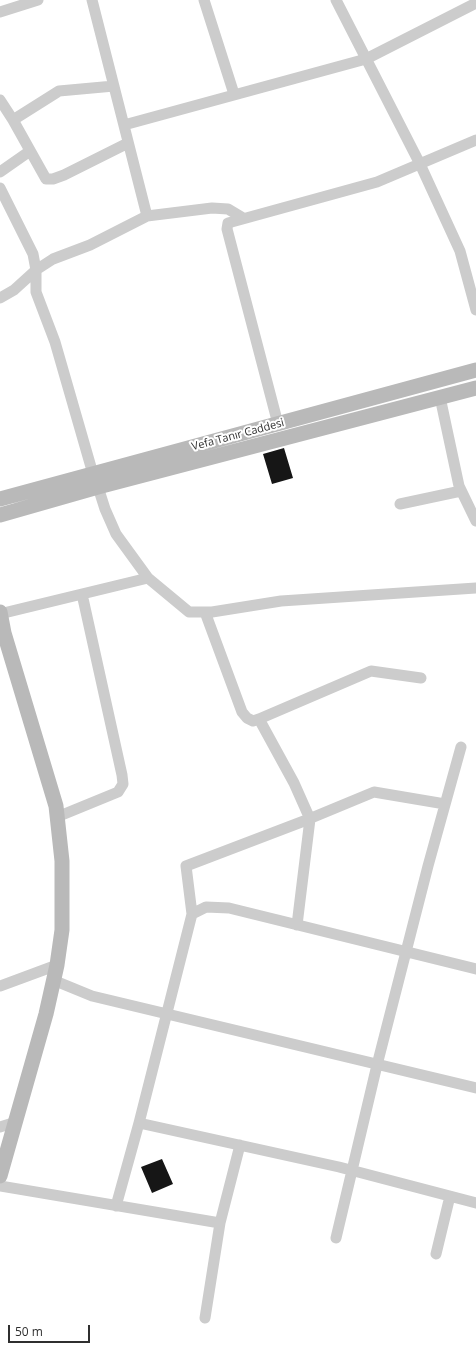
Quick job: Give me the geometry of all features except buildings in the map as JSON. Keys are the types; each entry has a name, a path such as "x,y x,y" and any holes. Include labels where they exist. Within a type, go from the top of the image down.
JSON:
{"main road":[{"name":"Vefa Tanır Caddesi","path":"0,515 96,481 278,424 476,370"},
{"name":"Vefa Tanır Caddesi","path":"0,499 96,481 476,388"},
{"path":"0,613 4,633 56,806 62,862 62,930 57,965 52,980 46,1014 0,1176"}],"street":[{"path":"0,12 38,0"},
{"path":"92,0 147,216"},
{"path":"204,0 234,94"},
{"path":"336,0 420,164 460,251 476,310"},
{"path":"124,125 366,59 461,4 476,3"},
{"path":"13,120 59,91 114,86"},
{"path":"0,100 46,179 53,179 64,175 128,143"},
{"path":"278,424 227,229 228,223 377,182 476,140"},
{"path":"0,172 30,151"},
{"path":"0,188 33,254 36,270 36,292 55,342 105,509 116,534 148,578 189,612 212,612 281,601 476,588"},
{"path":"0,298 14,290 36,270 53,259 90,245 147,216 212,208 228,209 243,218"},
{"path":"440,397 459,486 476,521"},
{"path":"400,504 461,491"},
{"path":"0,613 148,578"},
{"path":"57,817 118,792 123,784 82,594"},
{"path":"205,612 242,712 247,718 253,720 259,719 372,671 421,678"},
{"path":"259,719 294,783 310,819 297,925"},
{"path":"336,1238 377,1064 428,866 461,747"},
{"path":"116,1206 139,1123 192,914 186,866 310,819 374,792 445,804"},
{"path":"192,914 206,907 229,908 476,970"},
{"path":"0,986 57,965"},
{"path":"52,980 92,996 476,1088"},
{"path":"0,1127 16,1122"},
{"path":"139,1123 352,1170 476,1203"},
{"path":"206,1318 220,1223 240,1145"},
{"path":"0,1186 220,1223"},
{"path":"436,1254 450,1196"}]}
